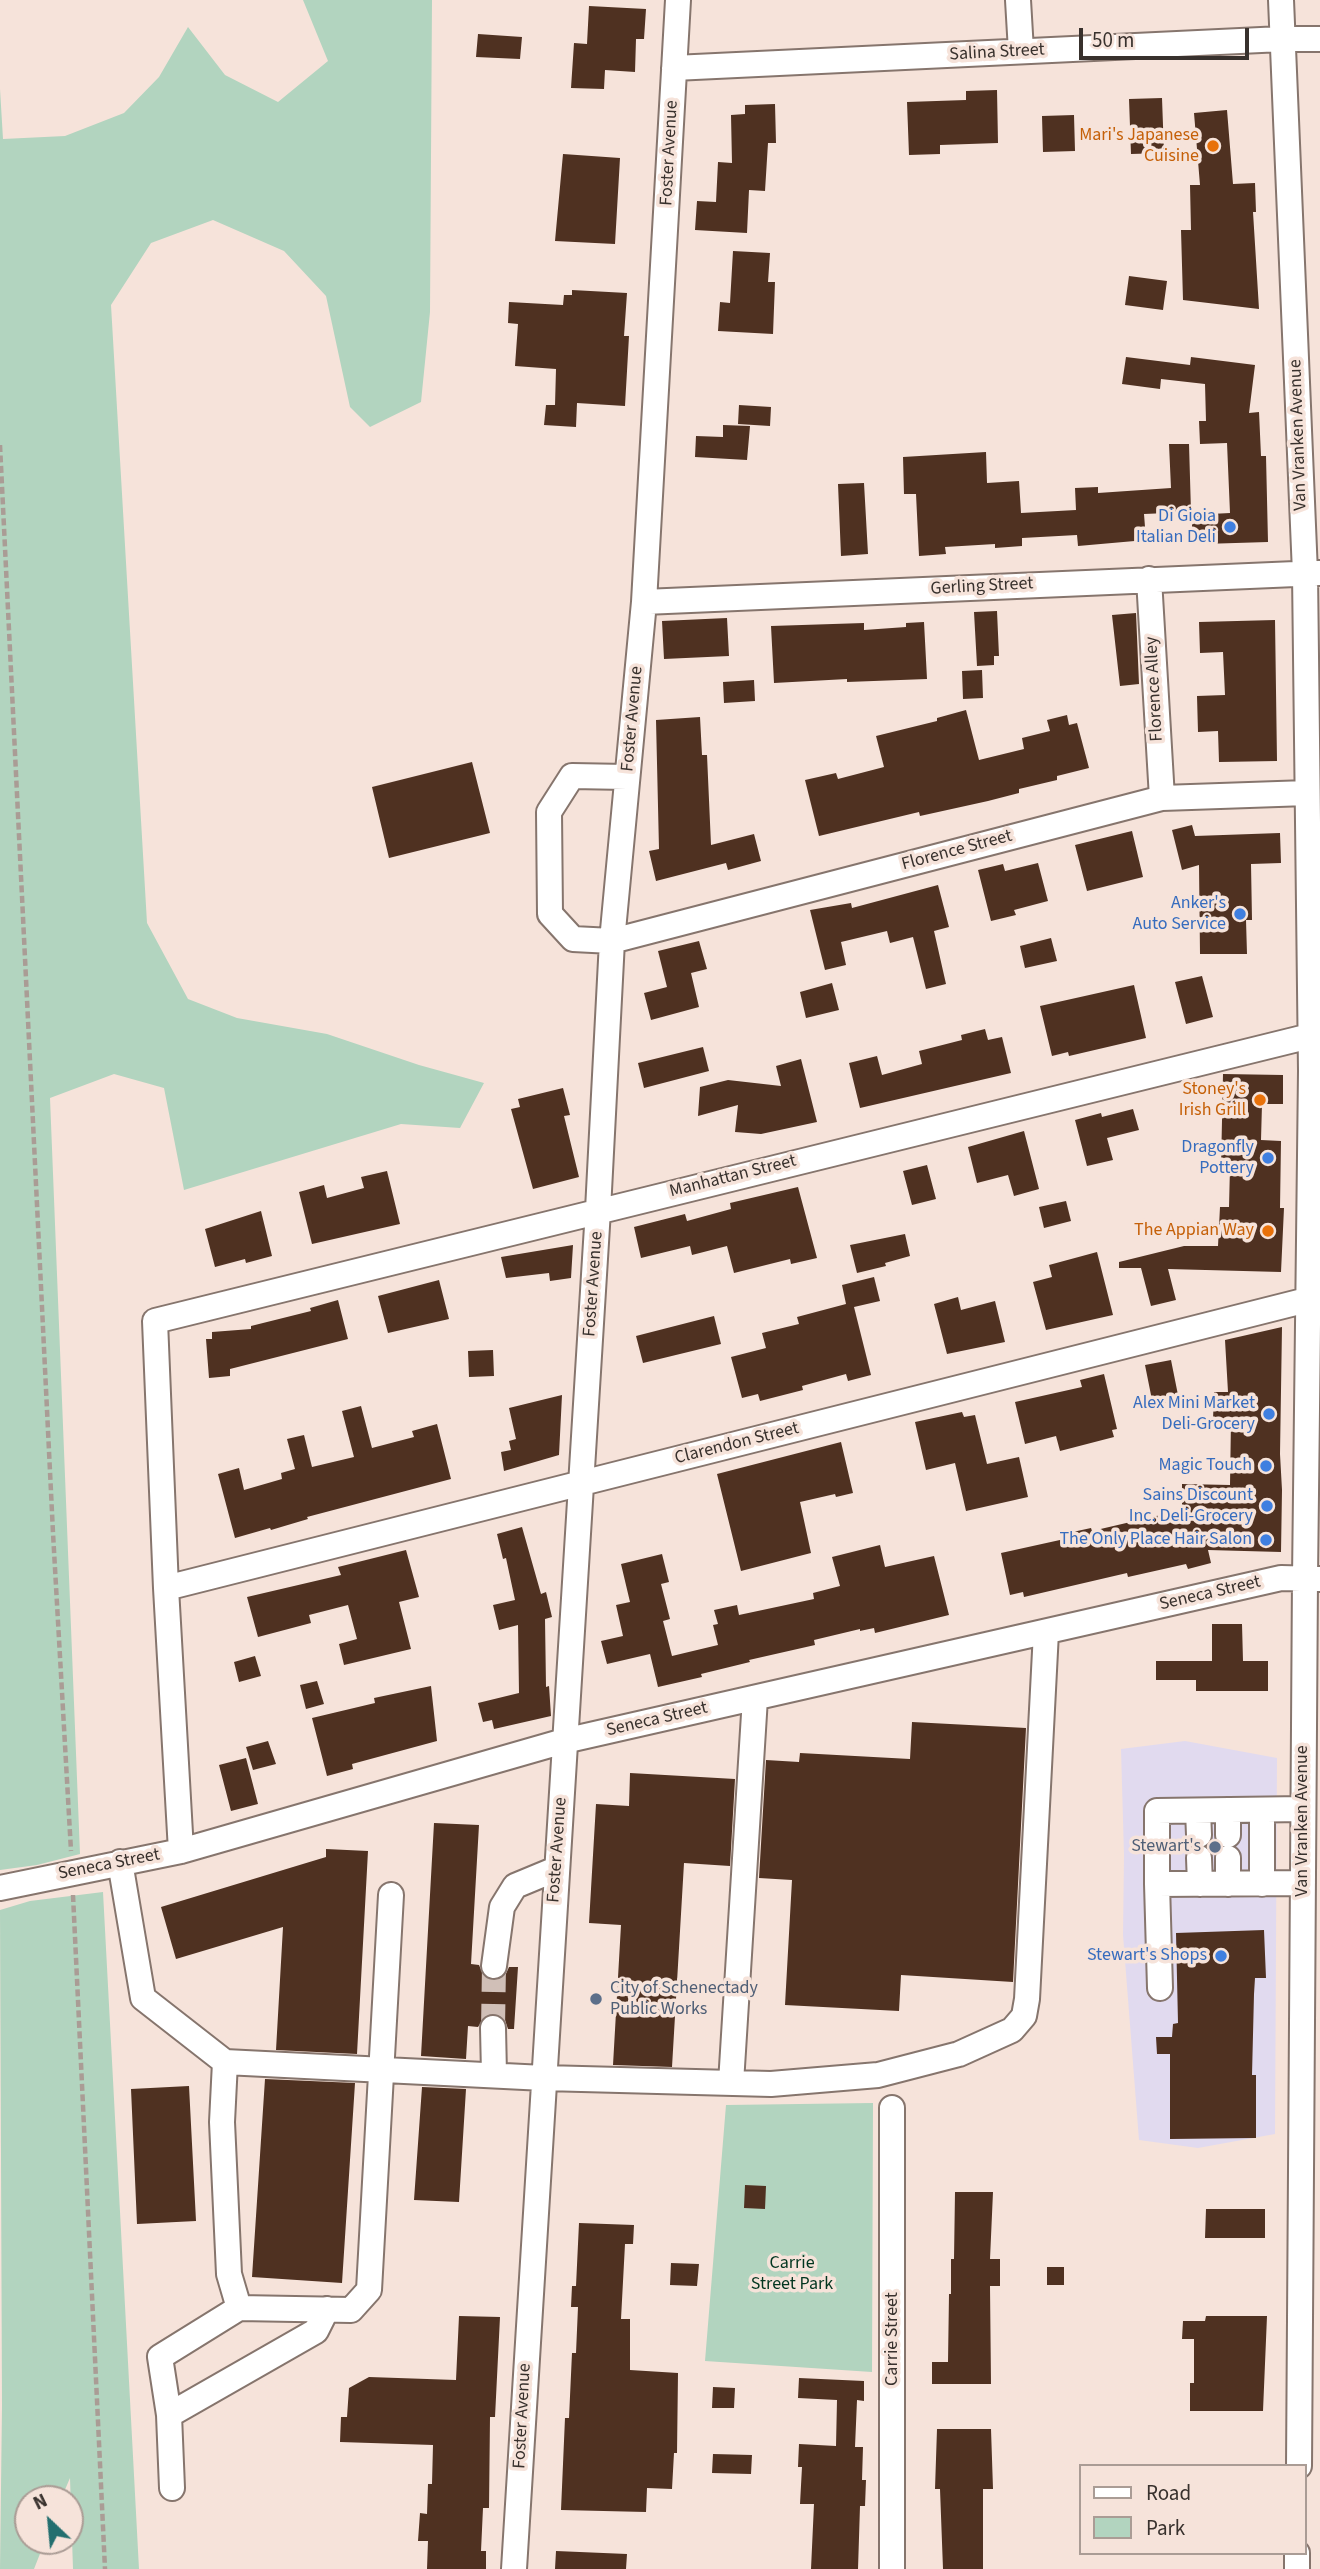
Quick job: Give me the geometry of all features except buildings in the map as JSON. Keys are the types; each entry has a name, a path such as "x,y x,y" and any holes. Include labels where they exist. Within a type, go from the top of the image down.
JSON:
{"street":[{"name":"Foster Avenue","path":"514,2569 598,1210 612,941 644,602 678,0"},
{"path":"1018,0 1021,51"},
{"name":"Van Vranken Avenue","path":"1281,0 1313,573 1313,671 1307,793 1310,1036 1316,1071 1307,1300 1313,1521 1303,1809 1310,2371 1298,2464"},
{"name":"Salina Street","path":"674,68 1320,39"},
{"name":"Gerling Street","path":"644,602 1313,573"},
{"name":"Florence Alley","path":"1149,579 1162,798"},
{"name":"Florence Street","path":"627,777 572,776 549,812 550,914 573,939 612,941 1162,798 1307,793"},
{"name":"Manhattan Street","path":"166,1588 155,1321 1310,1036"},
{"name":"Clarendon Street","path":"166,1588 1307,1300"},
{"name":"Seneca Street","path":"0,1888 181,1851 564,1741 1281,1578 1312,1579"},
{"path":"166,1588 181,1851"},
{"path":"120,1863 143,1998 225,2062 544,2078 771,2084 878,2075 959,2053 1012,2030 1024,2016 1046,1632"},
{"path":"731,2083 755,1698"},
{"path":"1199,1835 1228,1810 1303,1809"},
{"path":"1228,1810 1228,1884"},
{"path":"1262,1810 1262,1884"},
{"path":"1160,1988 1157,1811 1199,1835"},
{"path":"1199,1835 1200,1884"},
{"path":"494,1966 502,1907 515,1886 556,1869"},
{"path":"1157,1884 1303,1883"},
{"path":"173,2488 169,2415 160,2357 239,2308 351,2310 369,2290 391,1895"},
{"path":"493,2028 494,2074"},
{"path":"225,2062 222,2122 229,2274 239,2308"},
{"name":"Carrie Street","path":"892,2108 892,2569"},
{"path":"169,2415 316,2331 327,2309"}],"path":[{"path":"0,445 71,1860"},
{"path":"73,1894 105,2569"}],"shaded area":[{"path":"1185,1741 1277,1758 1275,2134 1198,2148 1139,2140 1123,1935 1121,1749"}],"green space":[{"path":"303,0 432,0 430,312 421,402 370,427 350,407 326,296 284,251 213,220 151,243 111,305 147,923 188,999 237,1018 327,1034 419,1065 484,1083 460,1128 401,1124 184,1190 164,1088 114,1074 50,1098 80,1854 37,1865 0,1870 0,89 3,139 65,136 124,113 159,77 188,27 225,75 278,102 328,61"},
{"path":"103,1892 139,2569 73,2569 73,2555 84,2555 84,2485 70,2485 70,2478 67,2485 14,2485 14,2555 40,2555 34,2569 0,2569 0,1910 30,1901"},
{"name":"Carrie Street Park","path":"873,2103 872,2372 705,2361 726,2105"}],"tunnel":[{"path":"493,2028 494,1966"}],"place":[{"name":"Mari's Japanese Cuisine","path":"1213,146"},
{"name":"Di Gioia Italian Deli","path":"1230,527"},
{"name":"Anker's Auto Service","path":"1240,914"},
{"name":"Stoney's Irish Grill","path":"1260,1100"},
{"name":"Dragonfly Pottery","path":"1268,1158"},
{"name":"The Appian Way","path":"1268,1231"},
{"name":"Alex Mini Market Deli-Grocery","path":"1269,1414"},
{"name":"Magic Touch","path":"1266,1466"},
{"name":"Sains Discount Inc. Deli-Grocery","path":"1267,1506"},
{"name":"The Only Place Hair Salon","path":"1266,1540"},
{"name":"Stewart's","path":"1215,1847"},
{"name":"Stewart's Shops","path":"1221,1956"},
{"name":"City of Schenectady Public Works","path":"596,1999"}]}
